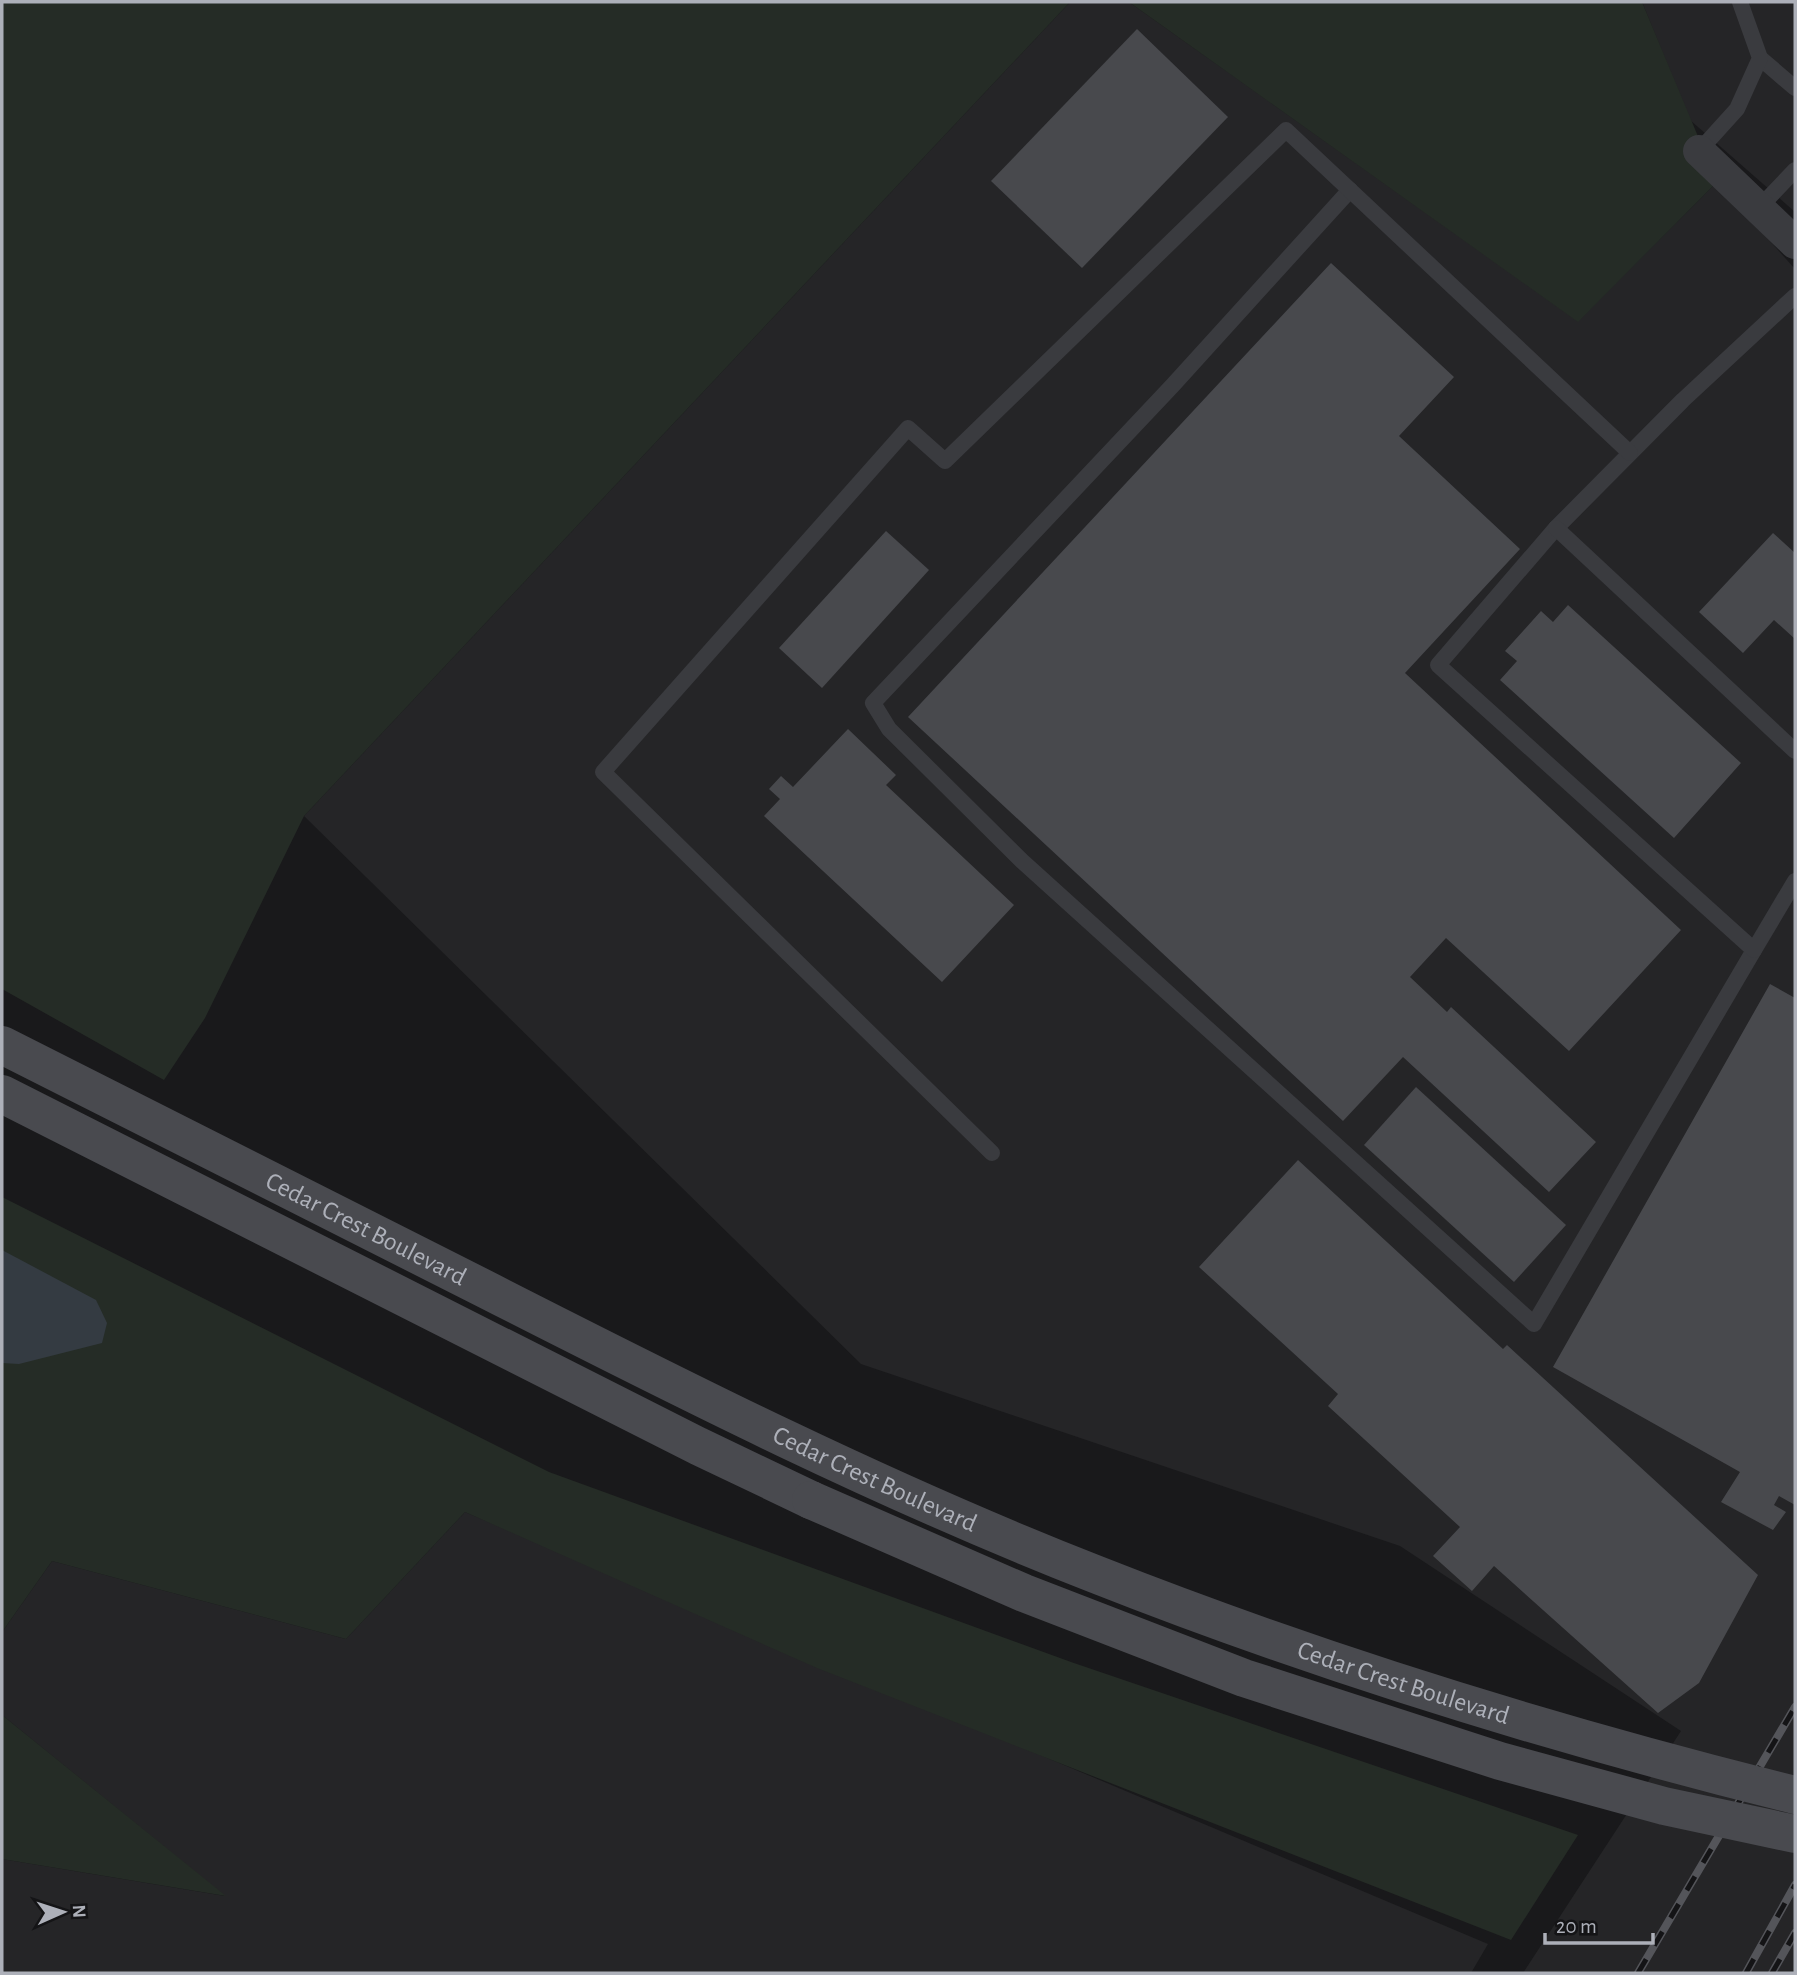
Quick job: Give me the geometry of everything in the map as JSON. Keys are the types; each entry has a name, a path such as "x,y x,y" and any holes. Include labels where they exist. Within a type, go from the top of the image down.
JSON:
{"main road":[{"name":"Cedar Crest Boulevard","path":"2,1045 718,1408 1093,1574 1251,1632 1490,1712 1655,1760 1795,1795"},
{"name":"Cedar Crest Boulevard","path":"2,1094 698,1446 811,1500 1024,1593 1244,1678 1500,1761 1664,1806 1795,1834"}],"street":[{"path":"1699,151 1795,243"}],"lane":[{"path":"1740,2 1760,58 1795,88"},
{"path":"1699,151 1737,109 1760,58"},
{"path":"992,1153 603,772 908,428 945,461 1286,130 1630,453"},
{"path":"1758,210 1795,170"},
{"path":"1350,190 1173,385 873,703 889,729 1023,861 1534,1324 1795,881"},
{"path":"1755,950 1438,665 1556,528 1683,400 1795,296"},
{"path":"1556,528 1795,751"}],"shaded area":[{"path":"2,2 1070,2 304,816 205,1018 164,1080 2,989"},
{"path":"1070,2 1129,2 1578,321 1717,182 1795,269 1795,1973 1523,1973 1681,1731 1400,1546 861,1364 304,816"},
{"path":"1129,2 1642,2 1717,182 1578,322"},
{"path":"1642,2 1795,2 1795,212 1690,120"},
{"path":"2,1197 549,1472 1071,1662 1578,1835 1511,1940 817,1668 465,1512 346,1639 52,1561 2,1632"},
{"path":"2,1250 96,1300 107,1323 102,1343 19,1364 2,1363"},
{"path":"465,1512 1488,1944 1471,1973 2,1973 2,1859 225,1896 2,1715 2,1632 52,1561 346,1639"},
{"path":"2,1715 226,1896 2,1859"}],"building":[{"path":"1137,29 1228,117 1082,268 991,181"},
{"path":"1331,263 1454,377 1399,436 1520,549 1405,673 1681,930 1569,1051 1446,938 1410,977 1447,1012 1451,1007 1596,1142 1549,1192 1403,1057 1343,1121 908,717"},
{"path":"886,531 929,570 822,688 779,648"},
{"path":"1773,533 1795,553 1795,639 1774,620 1743,653 1699,612"},
{"path":"1568,605 1741,763 1674,838 1500,680 1517,661 1505,651 1541,611 1553,622"},
{"path":"848,729 896,775 886,785 1014,905 942,982 764,816 780,799 769,789 781,776 793,787"},
{"path":"1770,984 1795,998 1795,1505 1779,1496 1774,1505 1786,1512 1773,1530 1721,1502 1740,1472 1553,1367"},
{"path":"1416,1087 1566,1225 1514,1282 1364,1145"},
{"path":"1298,1160 1503,1349 1507,1345 1758,1575 1699,1683 1658,1713 1494,1566 1472,1591 1433,1556 1460,1527 1328,1406 1338,1394 1199,1267"}],"railway":[{"path":"1638,1973 1795,1707"},
{"path":"1746,1973 1795,1885"},
{"path":"1772,1973 1795,1933"}]}
